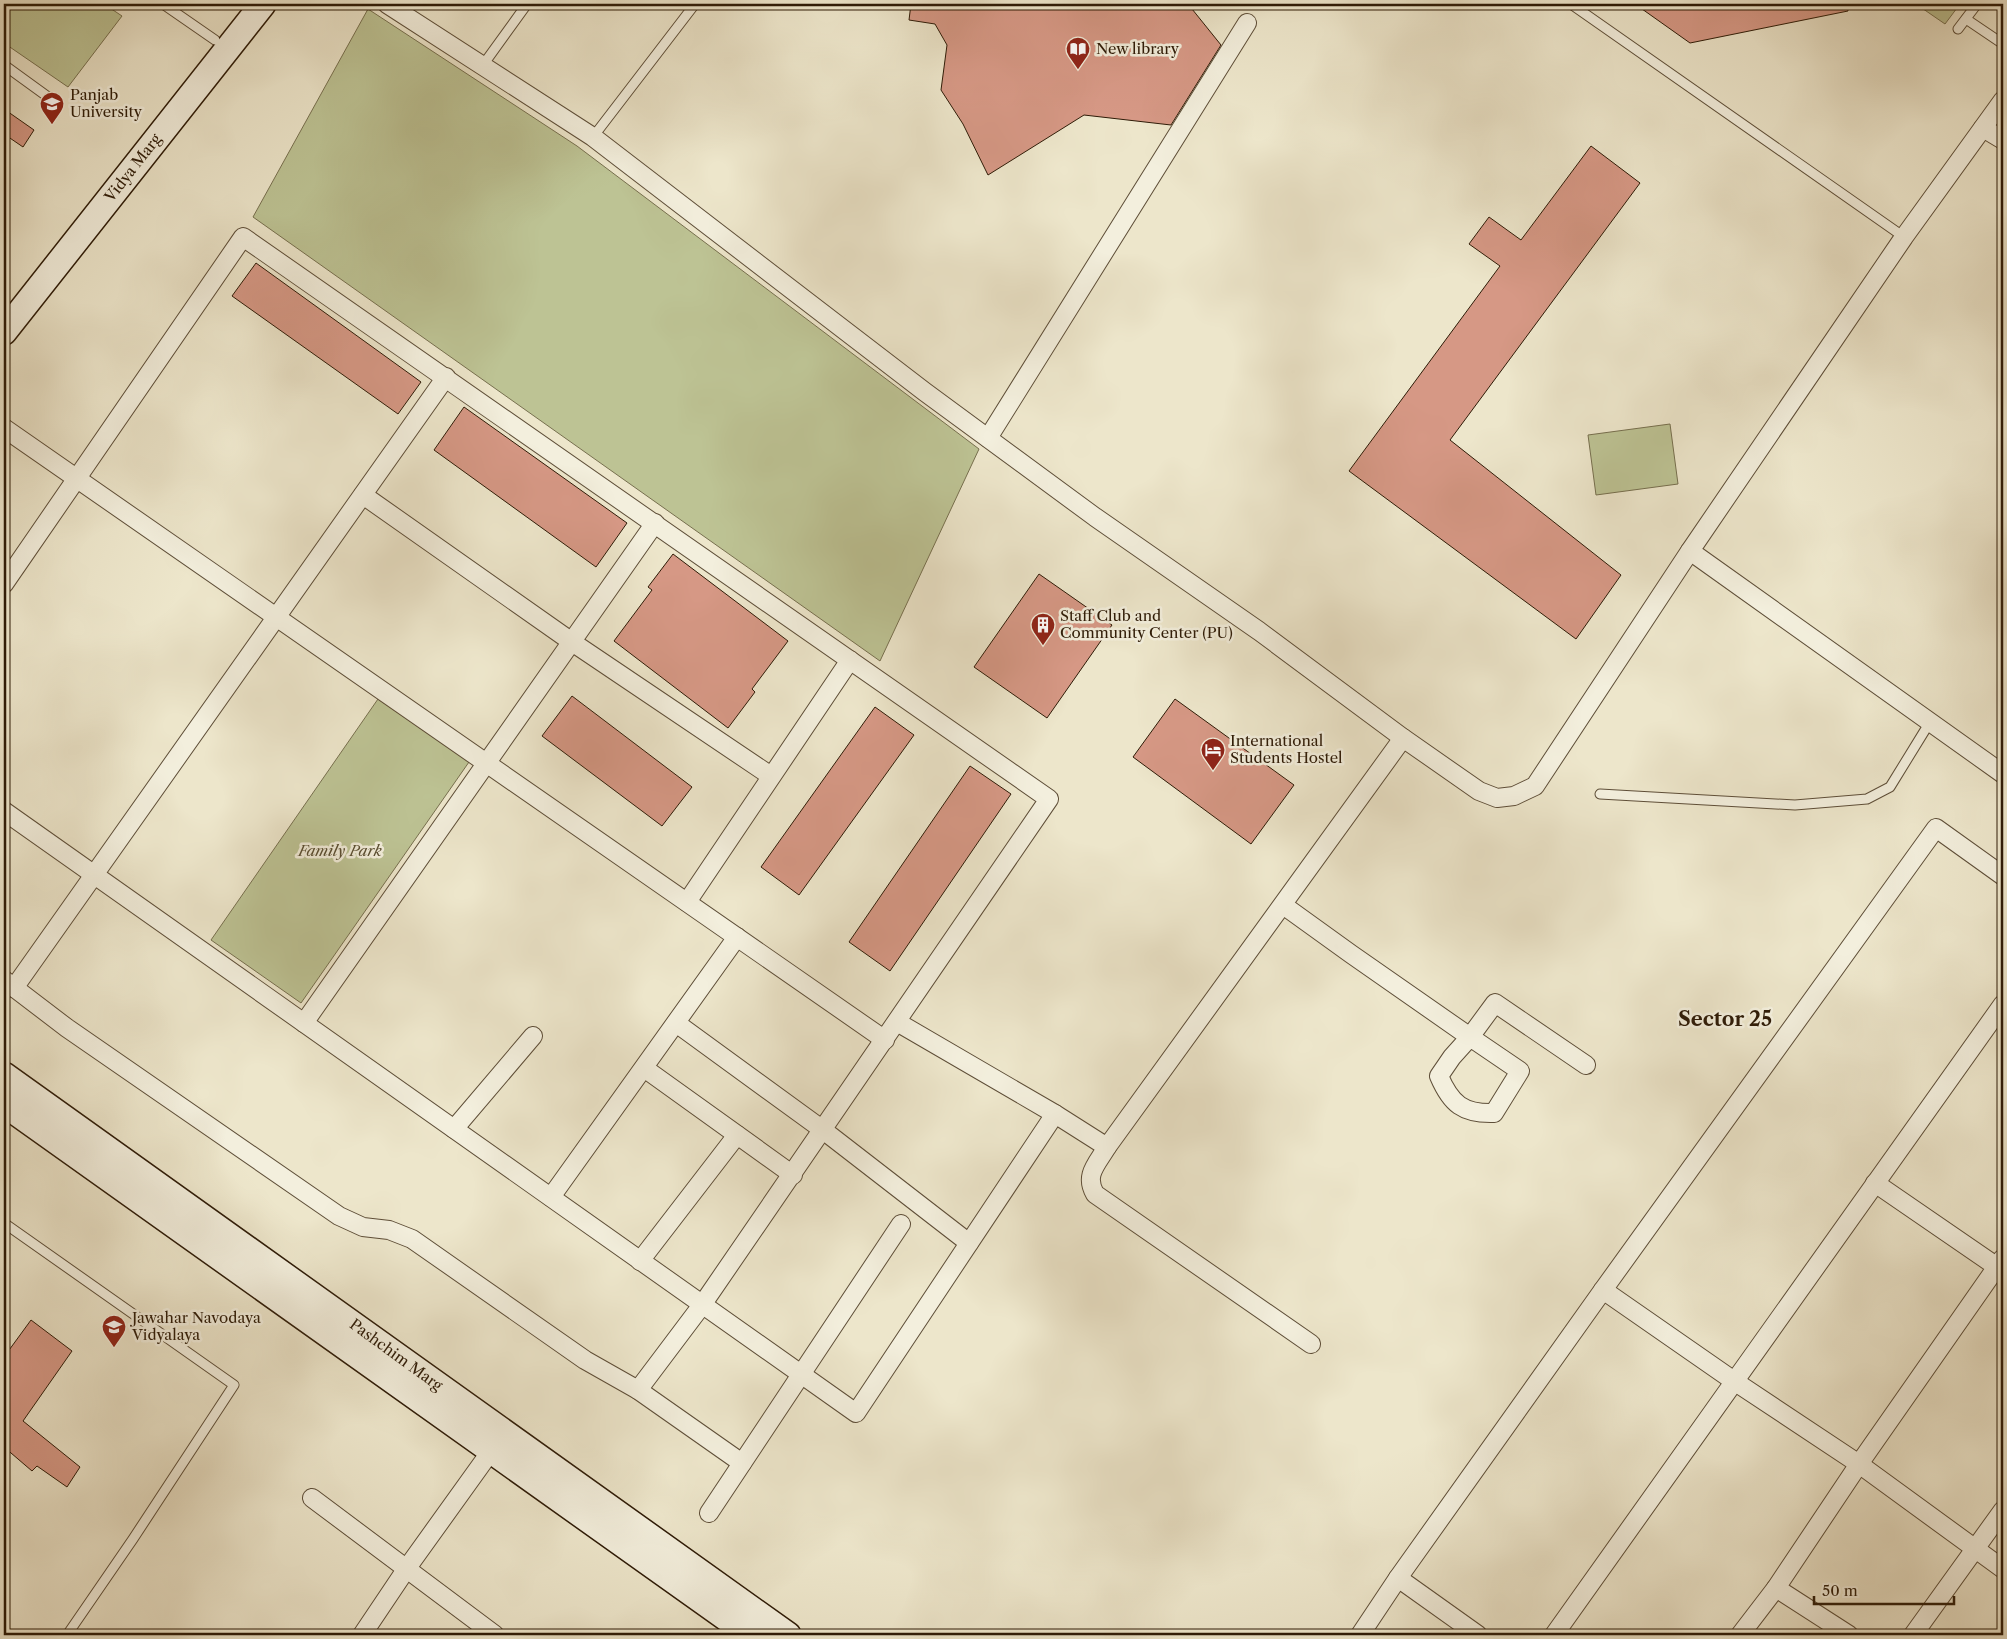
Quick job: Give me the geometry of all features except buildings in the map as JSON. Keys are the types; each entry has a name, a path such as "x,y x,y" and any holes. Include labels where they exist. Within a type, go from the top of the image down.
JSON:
{"main road":[{"name":"Vidya Marg","path":"4,308 241,4"},
{"name":"Vidya Marg","path":"4,332 263,4"},
{"path":"7,1092 491,1451 750,1635"},
{"name":"Pashchim Marg","path":"7,1092 788,1635"}],"street":[{"path":"387,4 593,137 988,438 1095,517 1259,631 1403,738 1479,791 1497,798 1514,796 1535,786 1690,551 1904,237 2003,100"},
{"path":"988,438 1247,23"},
{"path":"1983,128 2003,140"},
{"path":"4,584 243,237 1049,799 793,1175 702,1305 638,1390"},
{"path":"446,377 94,874 9,984 67,1028 339,1216 363,1227 389,1230 412,1239 585,1360 638,1390 742,1463"},
{"path":"4,428 885,1040"},
{"path":"363,495 572,642 772,776"},
{"path":"304,1023 655,523"},
{"path":"1690,551 2003,774"},
{"path":"687,902 850,660"},
{"path":"1311,1344 1095,1194 1090,1186 1090,1176 1107,1147 1403,738"},
{"path":"4,811 856,1413 1055,1114"},
{"path":"1360,1635 1398,1578 1603,1290 1936,828 2003,876"},
{"path":"1283,905 1351,954 1470,1037 1520,1071 1494,1113 1477,1114 1455,1103 1444,1089 1440,1076 1452,1057 1470,1037 1495,1002 1586,1065"},
{"path":"551,1198 737,937"},
{"path":"1554,1635 2003,1004"},
{"path":"676,1022 823,1130 969,1242"},
{"path":"897,1022 1055,1114 1107,1147"},
{"path":"454,1129 533,1036"},
{"path":"644,1068 793,1175"},
{"path":"640,1261 737,1135"},
{"path":"1740,1635 1776,1588 1860,1464 2001,1265 1875,1183"},
{"path":"709,1513 901,1224"},
{"path":"1603,1290 1734,1381 1860,1464 2003,1569"},
{"path":"362,1635 407,1568 491,1451"},
{"path":"312,1498 494,1635"},
{"path":"1913,1635 2003,1510"},
{"path":"1398,1578 1478,1635"},
{"path":"1776,1588 1850,1635"}],"lane":[{"path":"163,4 214,40"},
{"path":"483,66 527,4"},
{"path":"593,137 695,4"},
{"path":"1571,4 1904,237"},
{"path":"1958,29 1977,4"},
{"path":"1966,19 2003,44"},
{"path":"4,66 55,102"},
{"path":"1600,794 1795,805 1867,799 1890,787 1930,722"},
{"path":"4,1223 234,1385 134,1539 67,1635"}],"green space":[{"path":"4,4 104,4 122,16 68,87 4,43"},
{"path":"1916,4 1960,4 1945,24"},
{"path":"368,9 577,146 979,449 880,661 253,217"},
{"path":"1670,424 1678,484 1596,495 1588,435"},
{"name":"Family Park","path":"378,699 469,762 301,1003 211,940"}],"place":[{"name":"New library","path":"1078,70"},
{"name":"Panjab University","path":"52,125"},
{"name":"Staff Club and Community Center (PU)","path":"1043,646"},
{"name":"International Students Hostel","path":"1213,771"},
{"name":"Jawahar Navodaya Vidyalaya","path":"114,1348"}],"district":[{"name":"Sector 25","path":"1725,1019"}]}
